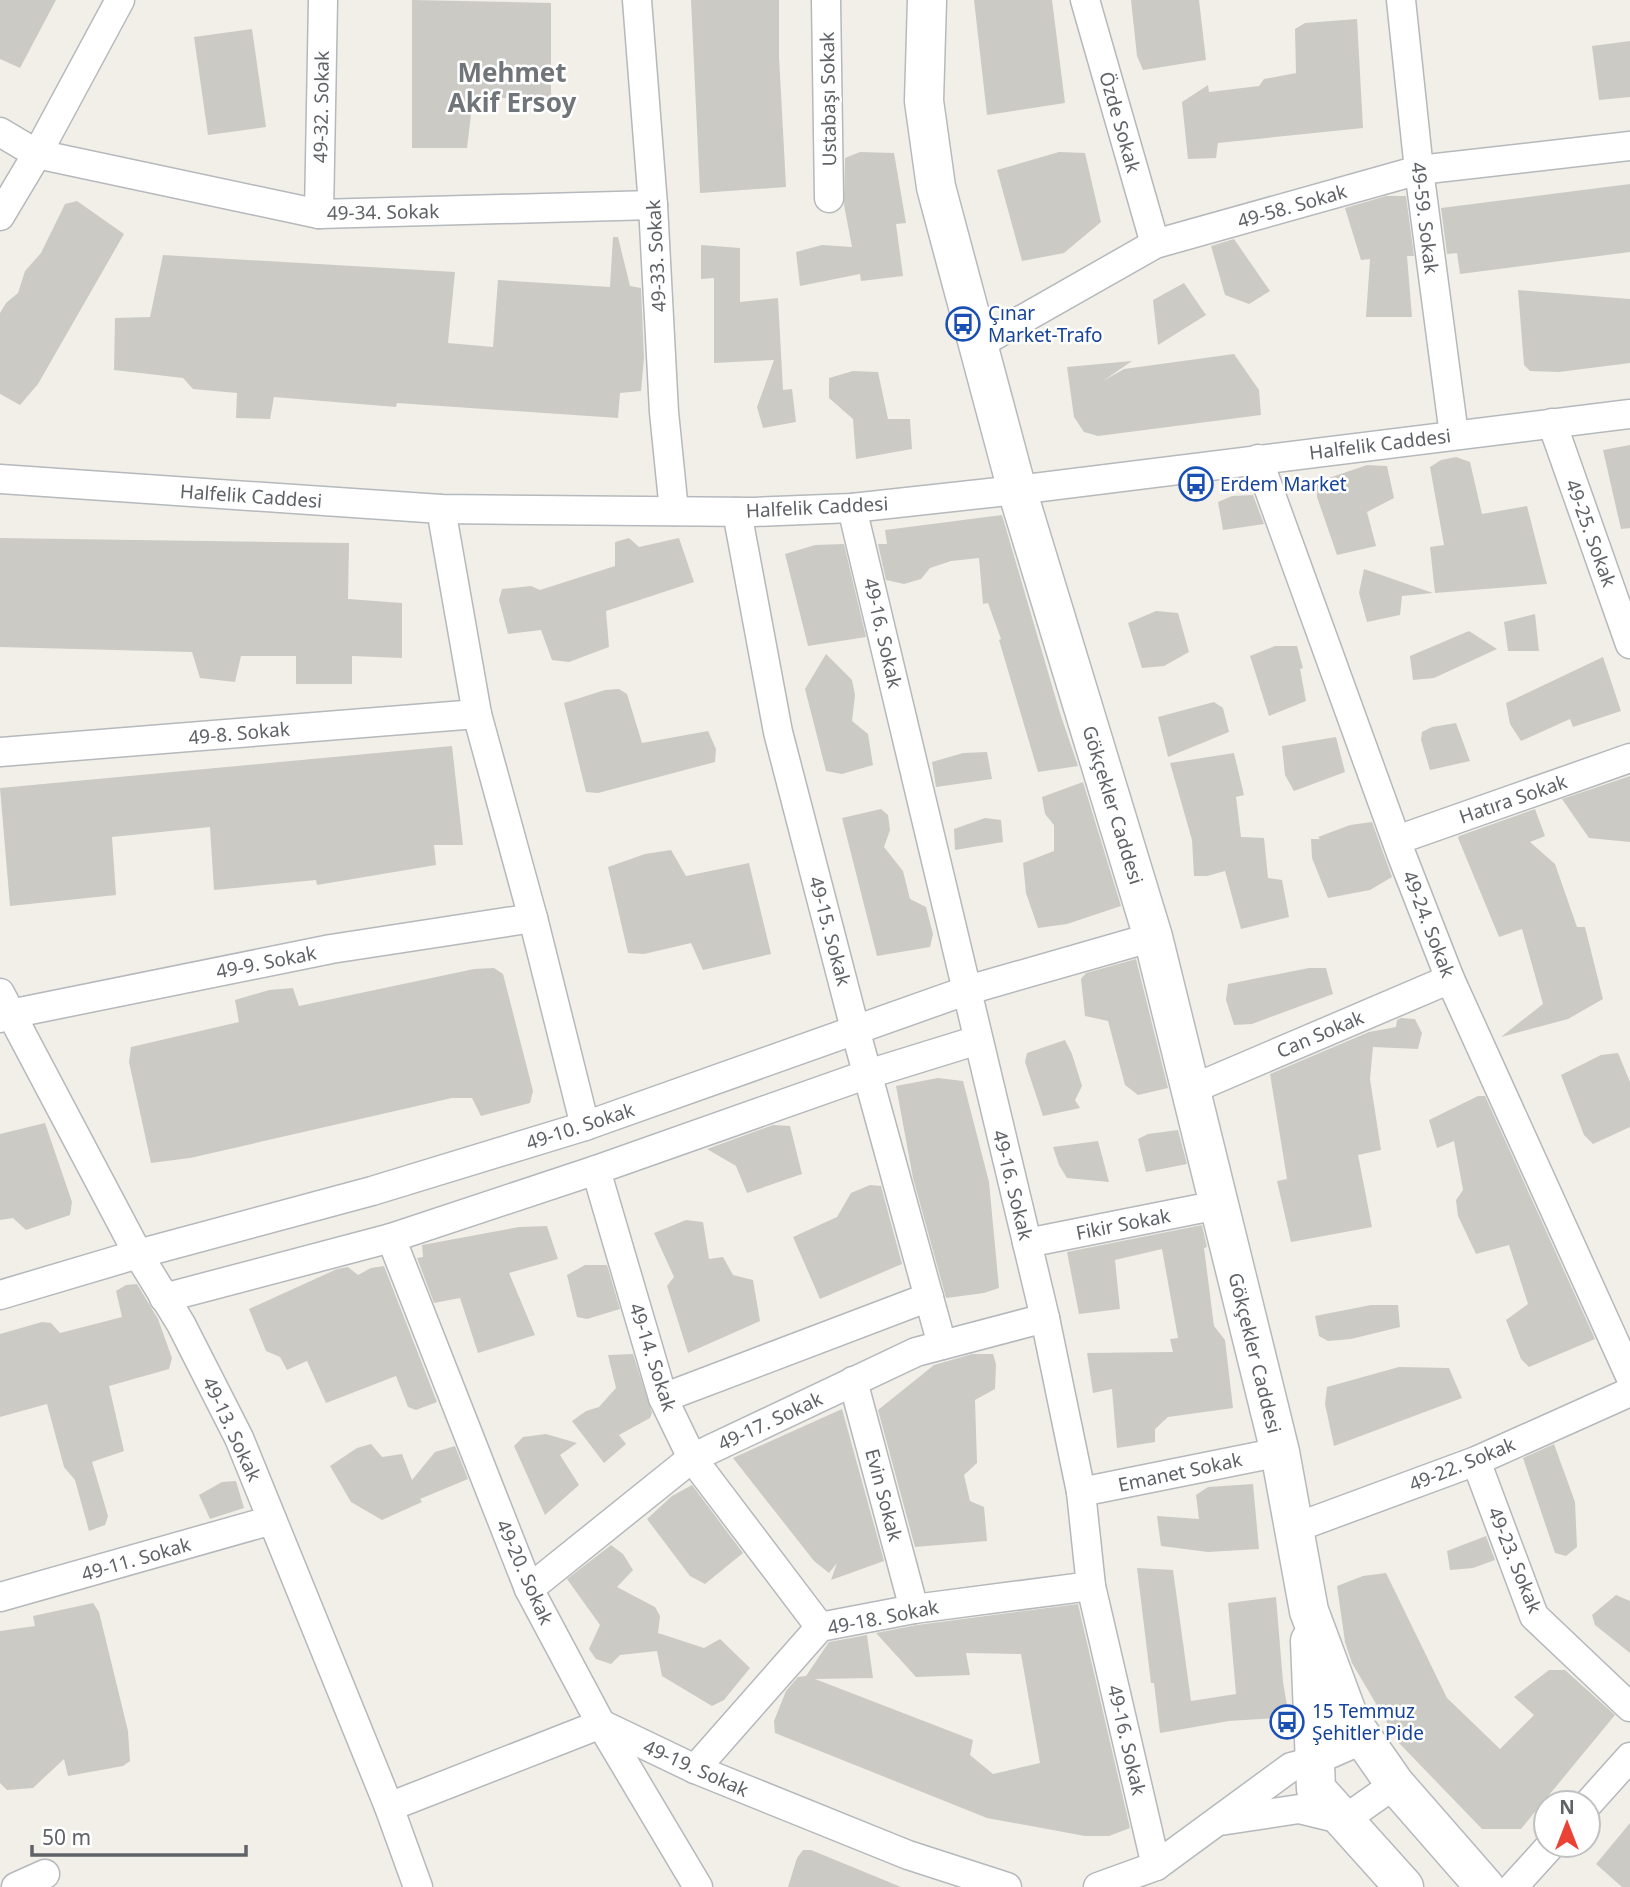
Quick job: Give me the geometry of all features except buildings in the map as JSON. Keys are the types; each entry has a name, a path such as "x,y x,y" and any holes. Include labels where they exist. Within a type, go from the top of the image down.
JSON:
{"main road":[{"name":"Gökçekler Caddesi","path":"927,0 924,101 936,187 1017,490 1153,937 1280,1452 1309,1611"},
{"path":"1309,1611 1349,1718 1395,1784 1485,1887"},
{"path":"1309,1611 1316,1790 1404,1887"}],"street":[{"path":"0,216 37,154 120,0"},
{"name":"49-32. Sokak","path":"319,214 323,0"},
{"name":"49-33. Sokak","path":"637,0 653,205 664,412 674,511"},
{"name":"Ustabaşı Sokak","path":"826,0 829,198"},
{"name":"Özde Sokak","path":"1085,0 1155,244"},
{"name":"49-59. Sokak","path":"1401,0 1419,170 1454,435"},
{"name":"49-34. Sokak","path":"0,132 37,154 319,214 653,205"},
{"name":"49-58. Sokak","path":"979,344 1155,244 1419,170 1630,146"},
{"name":"Halfelik Caddesi","path":"0,480 441,509 737,512 852,508 1630,414"},
{"name":"49-25. Sokak","path":"1552,423 1630,644"},
{"name":"49-24. Sokak","path":"1258,459 1450,979 1630,1376"},
{"name":"49-16. Sokak","path":"852,508 1045,1318 1081,1492 1091,1586 1156,1866"},
{"path":"441,509 477,714 533,918 585,1126"},
{"name":"49-15. Sokak","path":"737,512 778,732 855,1029 943,1345"},
{"name":"49-8. Sokak","path":"0,752 477,714"},
{"name":"Hatıra Sokak","path":"1397,840 1630,758"},
{"name":"49-9. Sokak","path":"3,1008 331,949 533,918"},
{"name":"49-10. Sokak","path":"0,1295 138,1254 372,1191 585,1126 968,990 1153,937"},
{"name":"Can Sokak","path":"1190,1090 1450,979"},
{"name":"49-13. Sokak","path":"3,1008 138,1254 181,1324 239,1438 389,1807 418,1887"},
{"path":"164,1298 391,1238 596,1170 868,1074 978,1040"},
{"name":"49-14. Sokak","path":"596,1170 663,1398 692,1458 820,1627"},
{"name":"Fikir Sokak","path":"1027,1243 1218,1205"},
{"name":"49-20. Sokak","path":"391,1238 529,1589 601,1724 698,1887"},
{"path":"663,1398 929,1297"},
{"name":"49-17. Sokak","path":"529,1589 692,1458 916,1352 1045,1318"},
{"name":"Evin Sokak","path":"853,1381 914,1609"},
{"name":"49-22. Sokak","path":"1292,1529 1476,1461 1630,1392"},
{"name":"Emanet Sokak","path":"1081,1492 1280,1452"},
{"name":"49-23. Sokak","path":"1476,1461 1535,1616 1630,1707"},
{"name":"49-11. Sokak","path":"0,1597 272,1520"},
{"name":"49-18. Sokak","path":"695,1769 820,1627 914,1609 1091,1586"},
{"path":"389,1807 601,1724"},
{"name":"49-19. Sokak","path":"601,1724 695,1769 908,1856 1007,1887"},
{"path":"1098,1887 1156,1866 1291,1767 1364,1739"},
{"path":"1601,1789 1630,1757"},
{"path":"1217,1822 1298,1809 1344,1820 1395,1784"},
{"path":"1513,1887 1538,1859"},
{"path":"16,1887 45,1874"}],"place":[{"name":"Çınar Market-Trafo","path":"963,324"},
{"name":"Erdem Market","path":"1196,484"},
{"name":"15 Temmuz Şehitler Pide","path":"1287,1722"}],"district":[{"name":"Mehmet Akif Ersoy","path":"512,88"}]}
